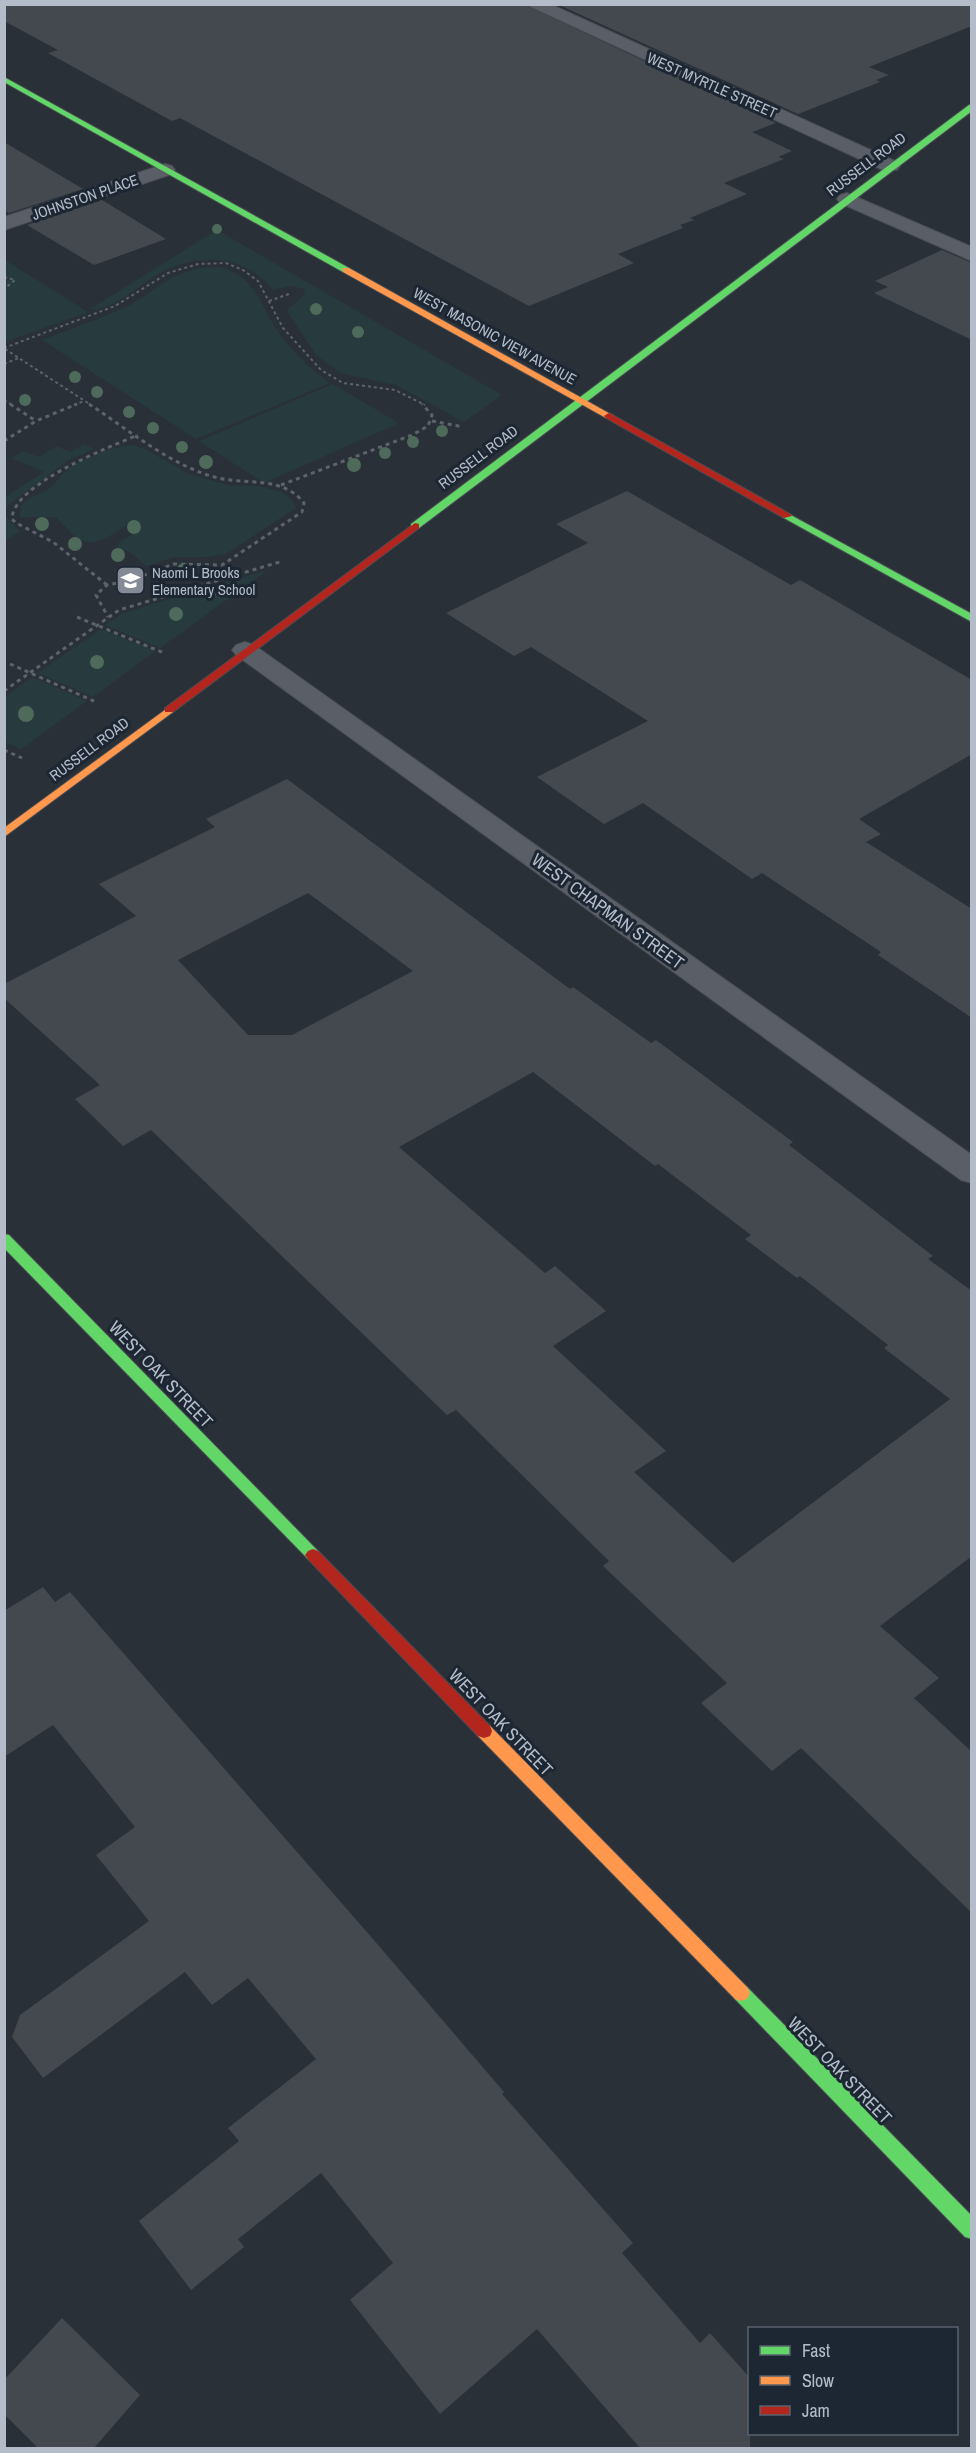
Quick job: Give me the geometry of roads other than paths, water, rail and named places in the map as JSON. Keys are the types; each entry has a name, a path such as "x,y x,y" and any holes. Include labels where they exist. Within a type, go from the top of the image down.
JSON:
{"street":[{"name":"WEST MYRTLE STREET","path":"534,4 890,166"},
{"name":"WEST MASONIC VIEW AVENUE","path":"4,79 972,619"},
{"name":"RUSSELL ROAD","path":"4,834 972,106"},
{"name":"JOHNSTON PLACE","path":"4,224 165,170"},
{"path":"847,198 972,255"},
{"name":"WEST CHAPMAN STREET","path":"245,651 972,1172"},
{"name":"WEST OAK STREET","path":"4,1239 972,2230"}],"place":[{"name":"Naomi L Brooks Elementary School","path":"131,581"}]}
